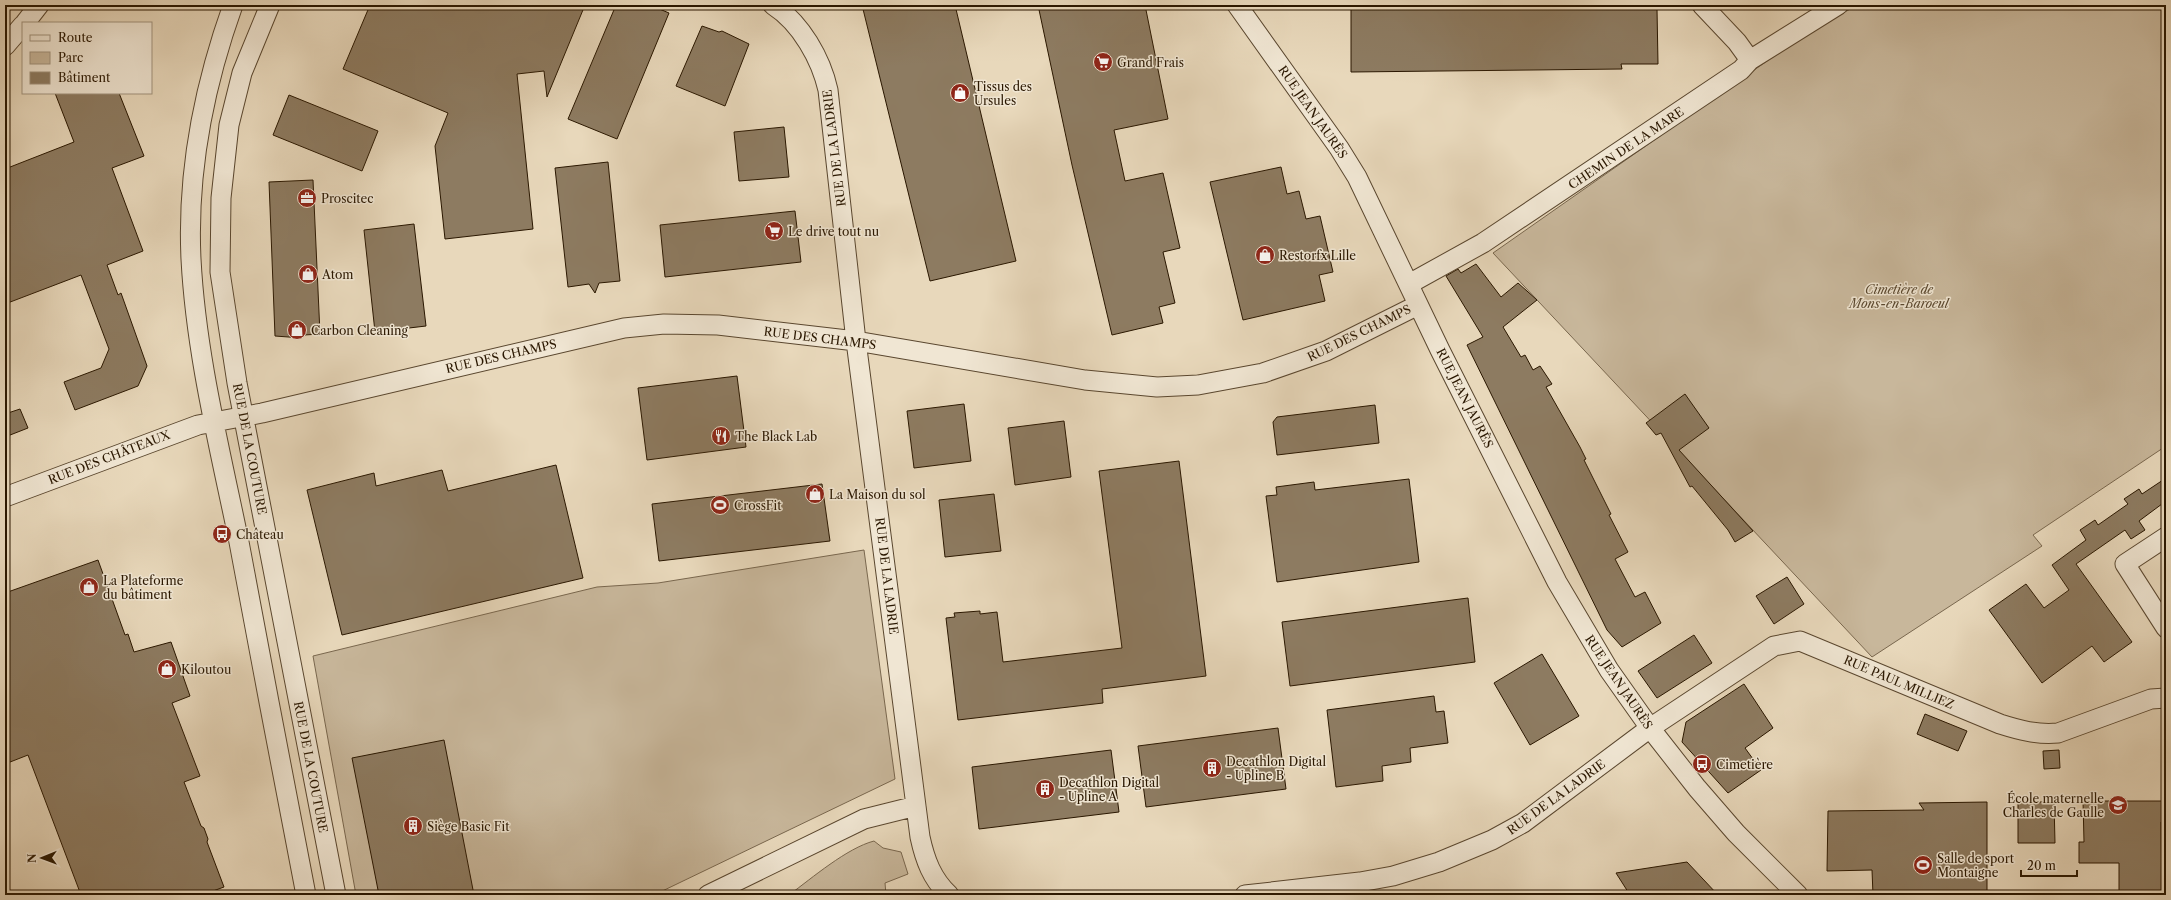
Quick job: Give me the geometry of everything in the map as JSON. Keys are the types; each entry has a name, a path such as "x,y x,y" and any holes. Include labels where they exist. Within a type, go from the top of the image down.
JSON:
{"street":[{"path":"26,22 39,5"},
{"path":"233,5 217,52 203,115 192,211 191,252 194,299 214,421 306,895"},
{"name":"RUE DE LA COUTURE","path":"270,5 256,37 236,92 226,144 219,236 222,291 244,417 336,895"},
{"name":"RUE DE LA LADRIE","path":"773,5 788,18 813,51 825,77 831,106 856,341 916,806 924,856 930,871 940,886 949,895"},
{"name":"RUE JEAN JAURÈS","path":"1237,5 1349,163 1418,305 1565,598 1609,670 1650,728 1697,788 1736,833 1798,895"},
{"path":"1702,5 1737,42 1750,60"},
{"name":"CHEMIN DE LA MARE","path":"1409,284 1483,242 1572,184 1734,74 1750,60 1838,5"},
{"path":"5,46 22,26"},
{"name":"RUE DES CHAMPS","path":"214,421 244,417 602,332 642,326 706,324 856,341 1113,384 1157,387 1198,385 1263,373 1311,357 1418,305"},
{"name":"RUE DES CHÂTEAUX","path":"5,497 179,431 214,421"},
{"path":"2166,537 2126,564 2166,628"},
{"name":"RUE PAUL MILLIEZ","path":"1650,728 1774,646 1800,641 2000,724 2025,731 2045,734 2058,733 2151,700 2166,698"},
{"name":"RUE DE LA LADRIE","path":"1245,895 1375,880 1425,867 1474,848 1523,823 1650,728"},
{"path":"708,895 864,819 916,806"}],"green space":[{"name":"Cimetière de Mons-en-Baroeul","path":"1857,5 2158,5 2166,18 2166,446 2033,535 2042,546 1872,657 1493,253 1797,40"},
{"path":"864,550 895,779 654,895 356,895 313,656 597,587 658,583"},
{"path":"874,841 883,848 901,852 908,874 885,883 886,895 789,895 841,857"}],"building":[{"path":"370,5 585,5 547,97 544,71 517,74 533,229 445,239 435,146 448,113 343,69"},
{"path":"616,5 650,5 669,13 617,139 568,119"},
{"path":"862,5 955,5 1016,261 930,281"},
{"path":"1038,5 1145,5 1168,119 1114,130 1125,181 1163,173 1180,248 1163,252 1175,303 1159,307 1163,323 1112,335 1072,165"},
{"path":"1442,5 1619,5 1619,9 1657,9 1658,64 1621,64 1622,69 1351,72 1351,7"},
{"path":"702,26 719,32 722,31 749,44 725,106 676,86"},
{"path":"55,94 119,94 144,156 112,168 143,251 107,265 118,295 121,293 147,366 138,386 75,410 64,382 101,368 109,349 81,275 5,304 5,169 74,142"},
{"path":"289,95 378,131 362,171 273,135"},
{"path":"784,127 789,177 739,181 734,132"},
{"path":"608,162 620,281 599,283 595,293 589,284 568,287 555,168"},
{"path":"1281,167 1287,194 1299,191 1306,219 1320,216 1333,272 1319,275 1325,301 1243,320 1210,182"},
{"path":"313,180 320,334 304,335 302,338 275,336 269,182"},
{"path":"795,211 801,262 665,277 660,225"},
{"path":"414,224 426,326 375,332 364,230"},
{"path":"1476,264 1501,297 1518,283 1537,300 1503,327 1521,357 1525,355 1533,370 1540,366 1552,384 1546,387 1586,459 1584,460 1628,552 1615,559 1635,597 1645,592 1661,623 1622,647 1607,630 1467,345 1483,337 1446,276 1458,269 1461,273"},
{"path":"737,376 746,447 647,460 638,388"},
{"path":"1685,394 1709,428 1679,450 1753,531 1735,542 1728,530 1692,486 1690,487 1661,433 1656,435 1646,423"},
{"path":"964,404 971,461 914,468 907,411"},
{"path":"1375,405 1379,443 1277,455 1273,422 1277,417"},
{"path":"20,409 28,428 5,437 5,414"},
{"path":"1064,421 1071,477 1015,485 1008,428"},
{"path":"1179,461 1206,676 1102,689 1103,703 958,720 946,618 955,617 954,613 980,611 980,614 997,612 1003,662 1122,648 1099,471"},
{"path":"556,465 583,578 342,635 307,490 374,473 376,486 442,470 448,491"},
{"path":"2166,478 2166,501 2139,521 2145,530 2131,539 2125,530 2076,564 2132,642 2104,662 2092,646 2042,683 1989,610 2026,584 2044,608 2069,590 2052,565 2086,540 2080,530 2095,520 2098,525 2128,504 2124,499 2139,489 2142,494"},
{"path":"1409,479 1419,562 1277,582 1266,496 1277,495 1276,487 1314,482 1315,490"},
{"path":"822,484 830,541 659,561 652,504"},
{"path":"994,494 1001,551 945,557 939,500"},
{"path":"98,560 125,635 128,634 134,652 171,642 190,696 172,703 200,776 184,782 201,826 204,828 208,839 207,842 224,887 202,895 81,895 28,755 5,764 5,593"},
{"path":"1787,577 1804,604 1774,624 1756,596"},
{"path":"1468,598 1475,662 1290,686 1282,622"},
{"path":"1694,635 1712,663 1657,698 1638,671"},
{"path":"1542,654 1579,716 1530,745 1494,683"},
{"path":"1744,684 1773,728 1745,748 1761,770 1728,793 1682,742 1686,722"},
{"path":"1434,696 1436,712 1444,711 1448,743 1410,748 1411,762 1382,766 1383,781 1336,787 1327,710"},
{"path":"1925,714 1967,731 1958,751 1917,734"},
{"name":"Decathlon Digital - Upline B","path":"1278,728 1286,789 1146,807 1138,746"},
{"name":"Siège Basic Fit","path":"444,740 474,895 379,895 352,758"},
{"name":"Decathlon Digital - Upline A","path":"1111,750 1119,812 979,829 972,767"},
{"path":"2059,750 2060,768 2044,769 2043,751"},
{"path":"2083,801 2166,801 2166,822 2161,822 2162,895 2119,895 2119,863 2079,863 2079,842 2084,842"},
{"path":"1987,802 1987,895 1873,895 1872,870 1827,871 1828,811 1924,810 1919,803"},
{"path":"2018,802 2054,802 2055,843 2018,843"},
{"path":"1687,862 1718,895 1630,895 1616,873"}],"place":[{"name":"Grand Frais","path":"1103,62"},
{"name":"Tissus des Ursules","path":"960,93"},
{"name":"Proscitec","path":"307,198"},
{"name":"Le drive tout nu","path":"774,231"},
{"name":"Restorfx Lille","path":"1265,255"},
{"name":"Atom","path":"308,274"},
{"name":"Carbon Cleaning","path":"297,330"},
{"name":"The Black Lab","path":"721,436"},
{"name":"La Maison du sol","path":"815,494"},
{"name":"CrossFit","path":"720,505"},
{"name":"Château","path":"222,534"},
{"name":"La Plateforme du bâtiment","path":"89,587"},
{"name":"Kiloutou","path":"167,669"},
{"name":"Cimetière","path":"1702,764"},
{"name":"Decathlon Digital - Upline B","path":"1212,768"},
{"name":"Decathlon Digital - Upline A","path":"1045,789"},
{"name":"École maternelle Charles de Gaulle","path":"2118,805"},
{"name":"Siège Basic Fit","path":"413,826"},
{"name":"Salle de sport Montaigne","path":"1923,865"}]}
